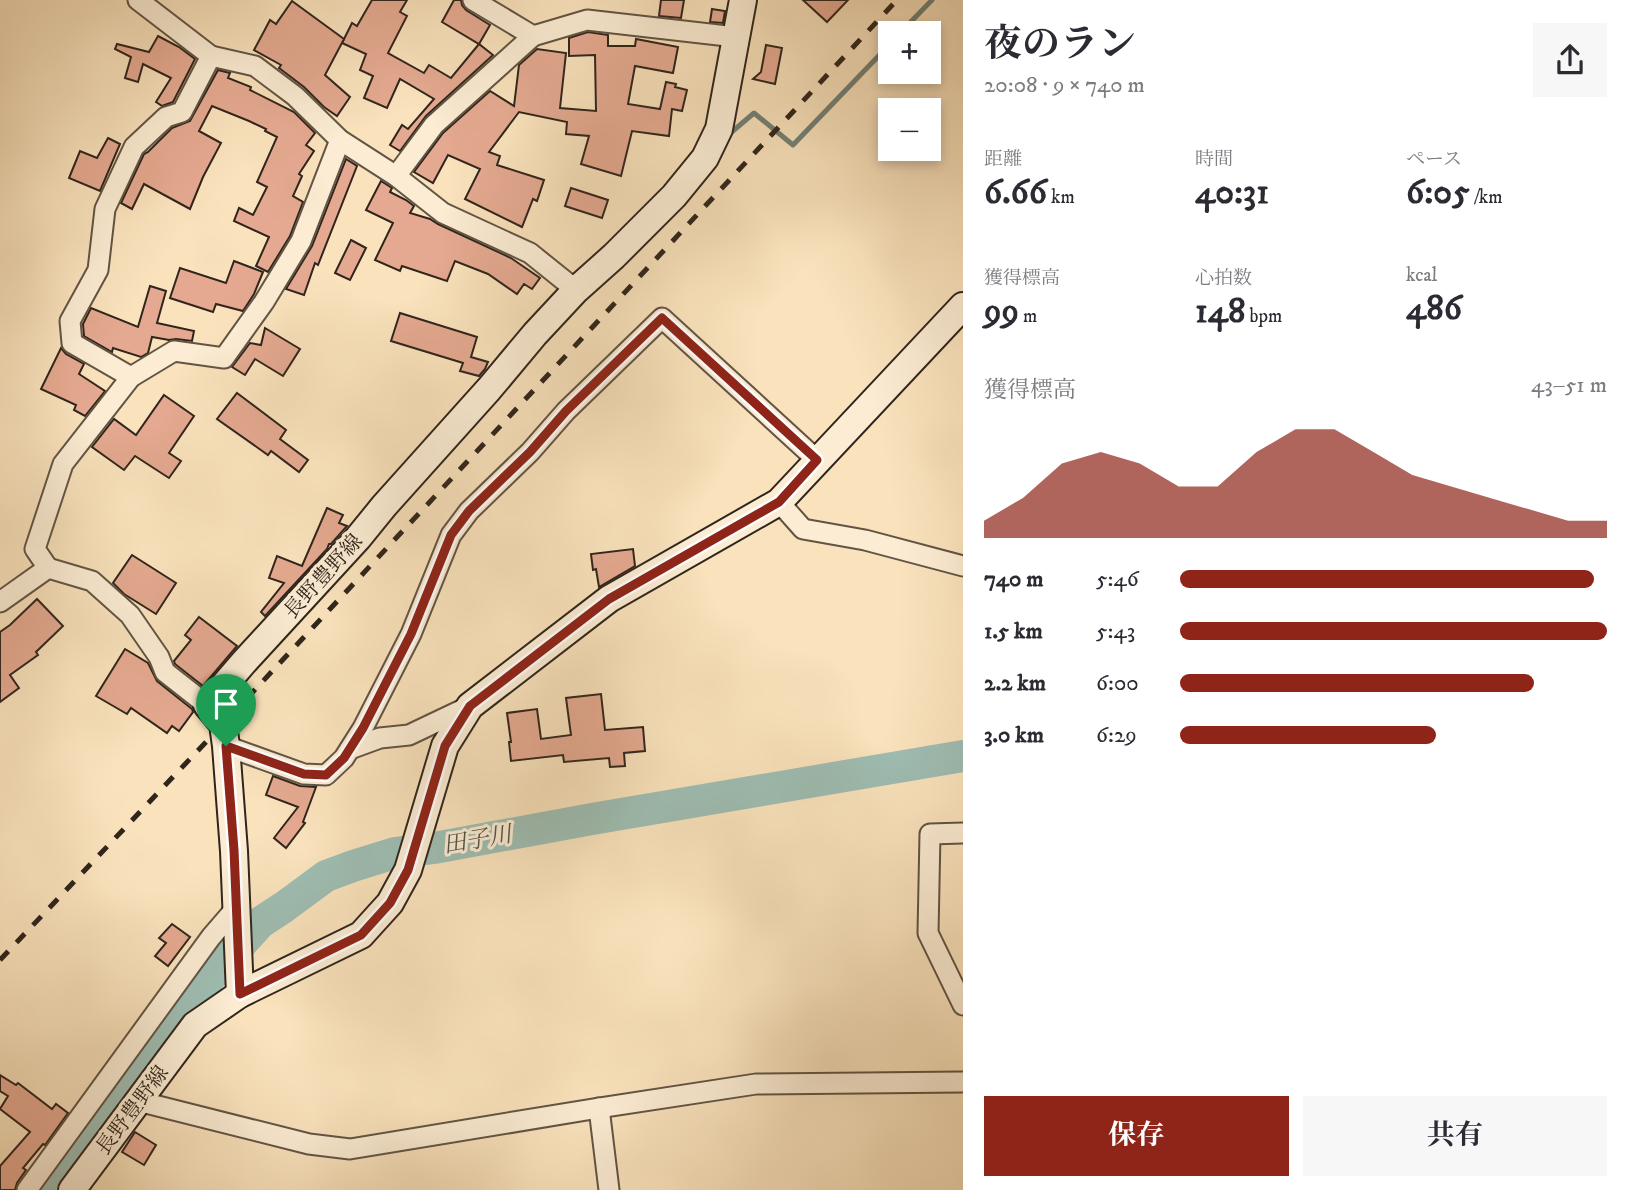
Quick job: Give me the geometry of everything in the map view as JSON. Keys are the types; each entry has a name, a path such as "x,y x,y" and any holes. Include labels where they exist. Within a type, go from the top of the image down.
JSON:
{"main road":[{"name":"長野豊野線","path":"207,705 576,290 674,196 705,159 719,129 743,0"},
{"path":"470,706 609,599 779,502 963,306"},
{"path":"207,705 223,724 226,746 234,850 240,994"},
{"name":"長野豊野線","path":"72,1190 195,1025 240,994 361,935 390,903 408,870 445,746 470,706"}],"street":[{"path":"138,0 211,56 255,66 295,96 340,140 396,176 443,213 530,253 576,290"},
{"path":"473,0 533,36"},
{"path":"396,176 434,125 533,36 587,20 736,37"},
{"path":"131,377 72,343 71,321 98,270 105,209 134,147 166,117 182,112 211,56"},
{"path":"207,705 165,672 159,657 130,615 92,581 48,568 34,549 63,464 131,377 174,351 224,358 264,302 301,241 340,140"},
{"path":"226,746 304,774 326,775 344,758 363,728 411,634 451,535 469,511 530,452 566,411 662,318 817,460"},
{"path":"779,502 803,529 865,540 963,566"},
{"path":"0,602 48,568"},
{"path":"350,749 380,738 409,735 470,706"},
{"path":"963,832 930,834 928,933 963,1005"},
{"path":"27,1190 211,937 236,914"},
{"path":"138,1101 309,1144 350,1149 756,1084 963,1082"},
{"path":"599,1108 609,1190"}],"building":[{"path":"372,0 407,0 400,12 407,16 388,53 424,73 429,65 451,78 479,44 493,55 426,116 400,151 390,145 402,125 408,129 434,99 400,79 387,108 364,98 373,76 360,70 366,54 342,43 352,23 357,26"},
{"path":"454,0 461,0 466,10 490,25 479,44 442,22"},
{"path":"661,0 684,0 681,18 659,16"},
{"path":"803,0 848,0 827,22"},
{"path":"292,1 344,39 325,75 350,97 337,116 279,68 281,65 254,50 270,20 276,24"},
{"path":"712,9 725,11 723,23 710,22"},
{"path":"588,32 608,35 608,46 635,46 636,39 678,47 673,73 635,66 628,104 660,109 666,82 687,90 682,111 672,109 669,136 632,131 621,176 581,164 589,136 566,134 567,122 519,112 489,152 500,156 497,165 544,180 537,201 533,199 522,227 465,199 480,169 448,155 433,183 414,172 443,133 490,91 514,106 519,65 537,49 566,53 560,108 596,111 595,55 569,56 569,38"},
{"path":"158,36 195,59 173,102 162,106 156,102 171,78 143,64 138,82 125,78 131,57 115,49 117,44 149,52"},
{"path":"766,45 782,48 775,84 753,79 761,72"},
{"path":"218,70 230,73 228,78 251,87 250,90 294,112 315,133 306,145 314,151 299,174 302,176 293,196 303,202 290,236 268,272 256,266 269,237 234,221 239,208 253,215 267,187 257,182 277,137 249,121 212,106 199,131 221,143 190,209 144,184 132,209 121,203 144,154 172,128 190,121"},
{"path":"108,138 120,144 100,191 69,178 80,151 97,158"},
{"path":"346,159 357,166 318,265 315,263 304,295 286,289 312,246"},
{"path":"381,181 392,188 390,192 414,206 410,213 430,219 511,258 540,278 532,289 524,284 517,294 488,274 455,261 447,281 402,266 400,271 375,260 393,223 366,210"},
{"path":"571,188 608,200 602,218 565,206"},
{"path":"351,240 366,248 350,280 335,273"},
{"path":"234,261 263,272 243,311 216,304 213,312 170,298 180,268 226,283"},
{"path":"150,286 166,291 157,323 194,331 192,341 152,337 148,353 141,357 113,348 112,352 84,336 83,324 91,308 138,327"},
{"path":"400,313 477,337 471,357 488,362 485,369 479,376 460,371 463,363 391,341"},
{"path":"265,328 300,349 283,376 255,359 245,375 232,367 250,343 261,345"},
{"path":"61,348 84,364 79,374 105,391 85,416 74,410 76,405 41,389"},
{"path":"237,393 286,430 280,439 308,460 299,472 271,451 268,455 217,419"},
{"path":"164,395 194,416 169,453 181,461 169,478 135,456 124,470 92,447 114,419 136,435"},
{"path":"327,508 343,515 339,523 347,526 265,616 261,612 284,583 269,578 277,556 302,566"},
{"path":"633,549 635,566 599,587 591,554"},
{"path":"132,555 176,583 156,614 124,594 113,583"},
{"path":"37,599 63,626 36,652 38,655 10,675 19,688 0,702 0,632"},
{"path":"199,617 237,646 203,686 174,661 191,640 185,635"},
{"path":"125,649 148,663 157,681 192,709 193,712 179,731 172,726 167,733 131,708 127,714 96,696"},
{"path":"601,694 605,730 643,727 645,751 624,753 625,766 610,767 609,758 564,762 563,755 511,761 507,713 537,709 541,739 571,735 566,698"},
{"path":"273,776 300,786 316,787 303,822 305,823 286,848 274,838 298,807 266,795"},
{"path":"172,924 190,937 168,966 155,956 166,943 159,938"},
{"path":"0,1075 16,1085 18,1083 52,1109 56,1104 68,1113 45,1145 43,1144 23,1168 26,1170 15,1190 0,1190 0,1166 30,1132 0,1109 8,1096 0,1091"},
{"path":"135,1132 156,1145 144,1165 122,1152"}],"waterway":[{"path":"912,21 932,0"},
{"path":"727,136 754,113 793,145 878,57"},
{"name":"田子川","path":"49,1190 212,975 261,922 326,876 395,853 963,756"}],"railway":[{"path":"0,960 897,0"}],"route":[{"path":"662,318 817,460 779,502 609,599 470,706 445,746 408,870 390,903 361,935 240,994 234,850 226,746 304,774 326,775 344,758 363,728 411,634 451,535 469,511 530,452 566,411 662,318"}]}
